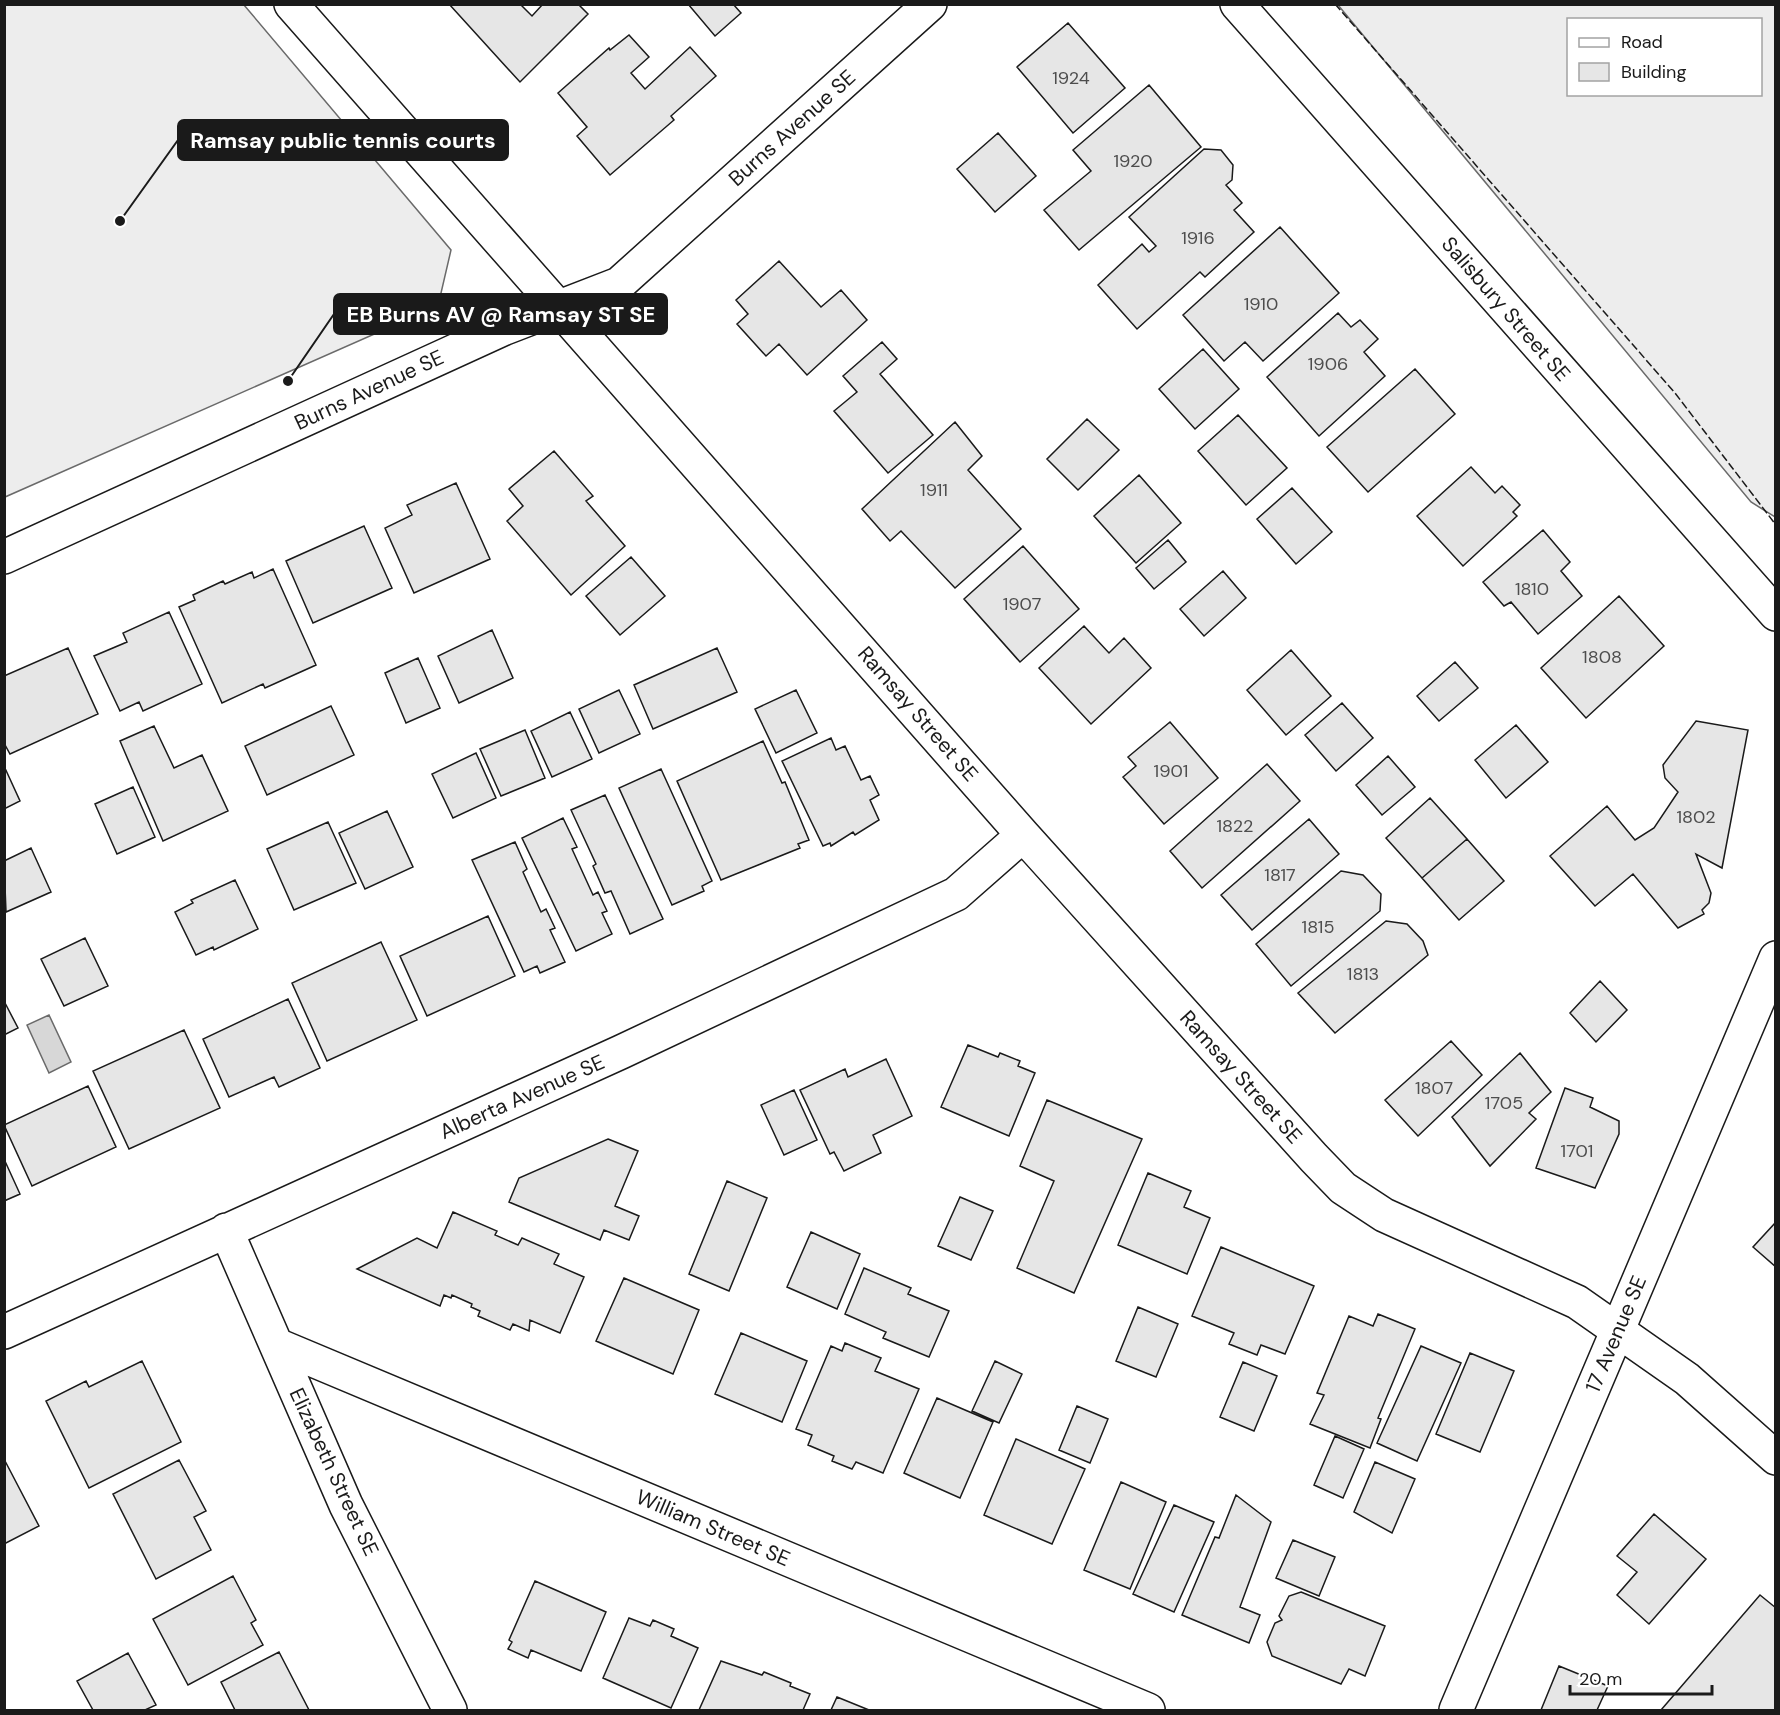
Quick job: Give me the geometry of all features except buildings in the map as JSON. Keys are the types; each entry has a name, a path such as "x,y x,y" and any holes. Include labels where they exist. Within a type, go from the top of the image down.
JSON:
{"street":[{"name":"Ramsay Street SE","path":"291,4 1023,835 1343,1188 1384,1215 1577,1302 1687,1379 1776,1458"},
{"name":"Burns Avenue SE","path":"4,557 505,328 619,284 930,4"},
{"name":"Salisbury Street SE","path":"1237,4 1776,614"},
{"name":"Alberta Avenue SE","path":"4,1332 621,1052 956,894 1023,835"},
{"name":"17 Avenue SE","path":"1456,1710 1776,958"},
{"name":"Elizabeth Street SE","path":"226,1230 346,1505 450,1710"},
{"name":"William Street SE","path":"277,1345 1148,1710"}],"shaded area":[{"path":"5,4 244,5 451,250 438,306 5,497"},
{"path":"1338,5 1775,5 1775,517 1751,502"},
{"path":"49,1015 71,1062 49,1073 27,1025"}],"fence":[{"path":"1335,4 1675,393 1776,525"}],"place":[{"name":"Ramsay public tennis courts","path":"120,221"},
{"name":"EB Burns AV @ Ramsay ST SE","path":"288,381"}]}
